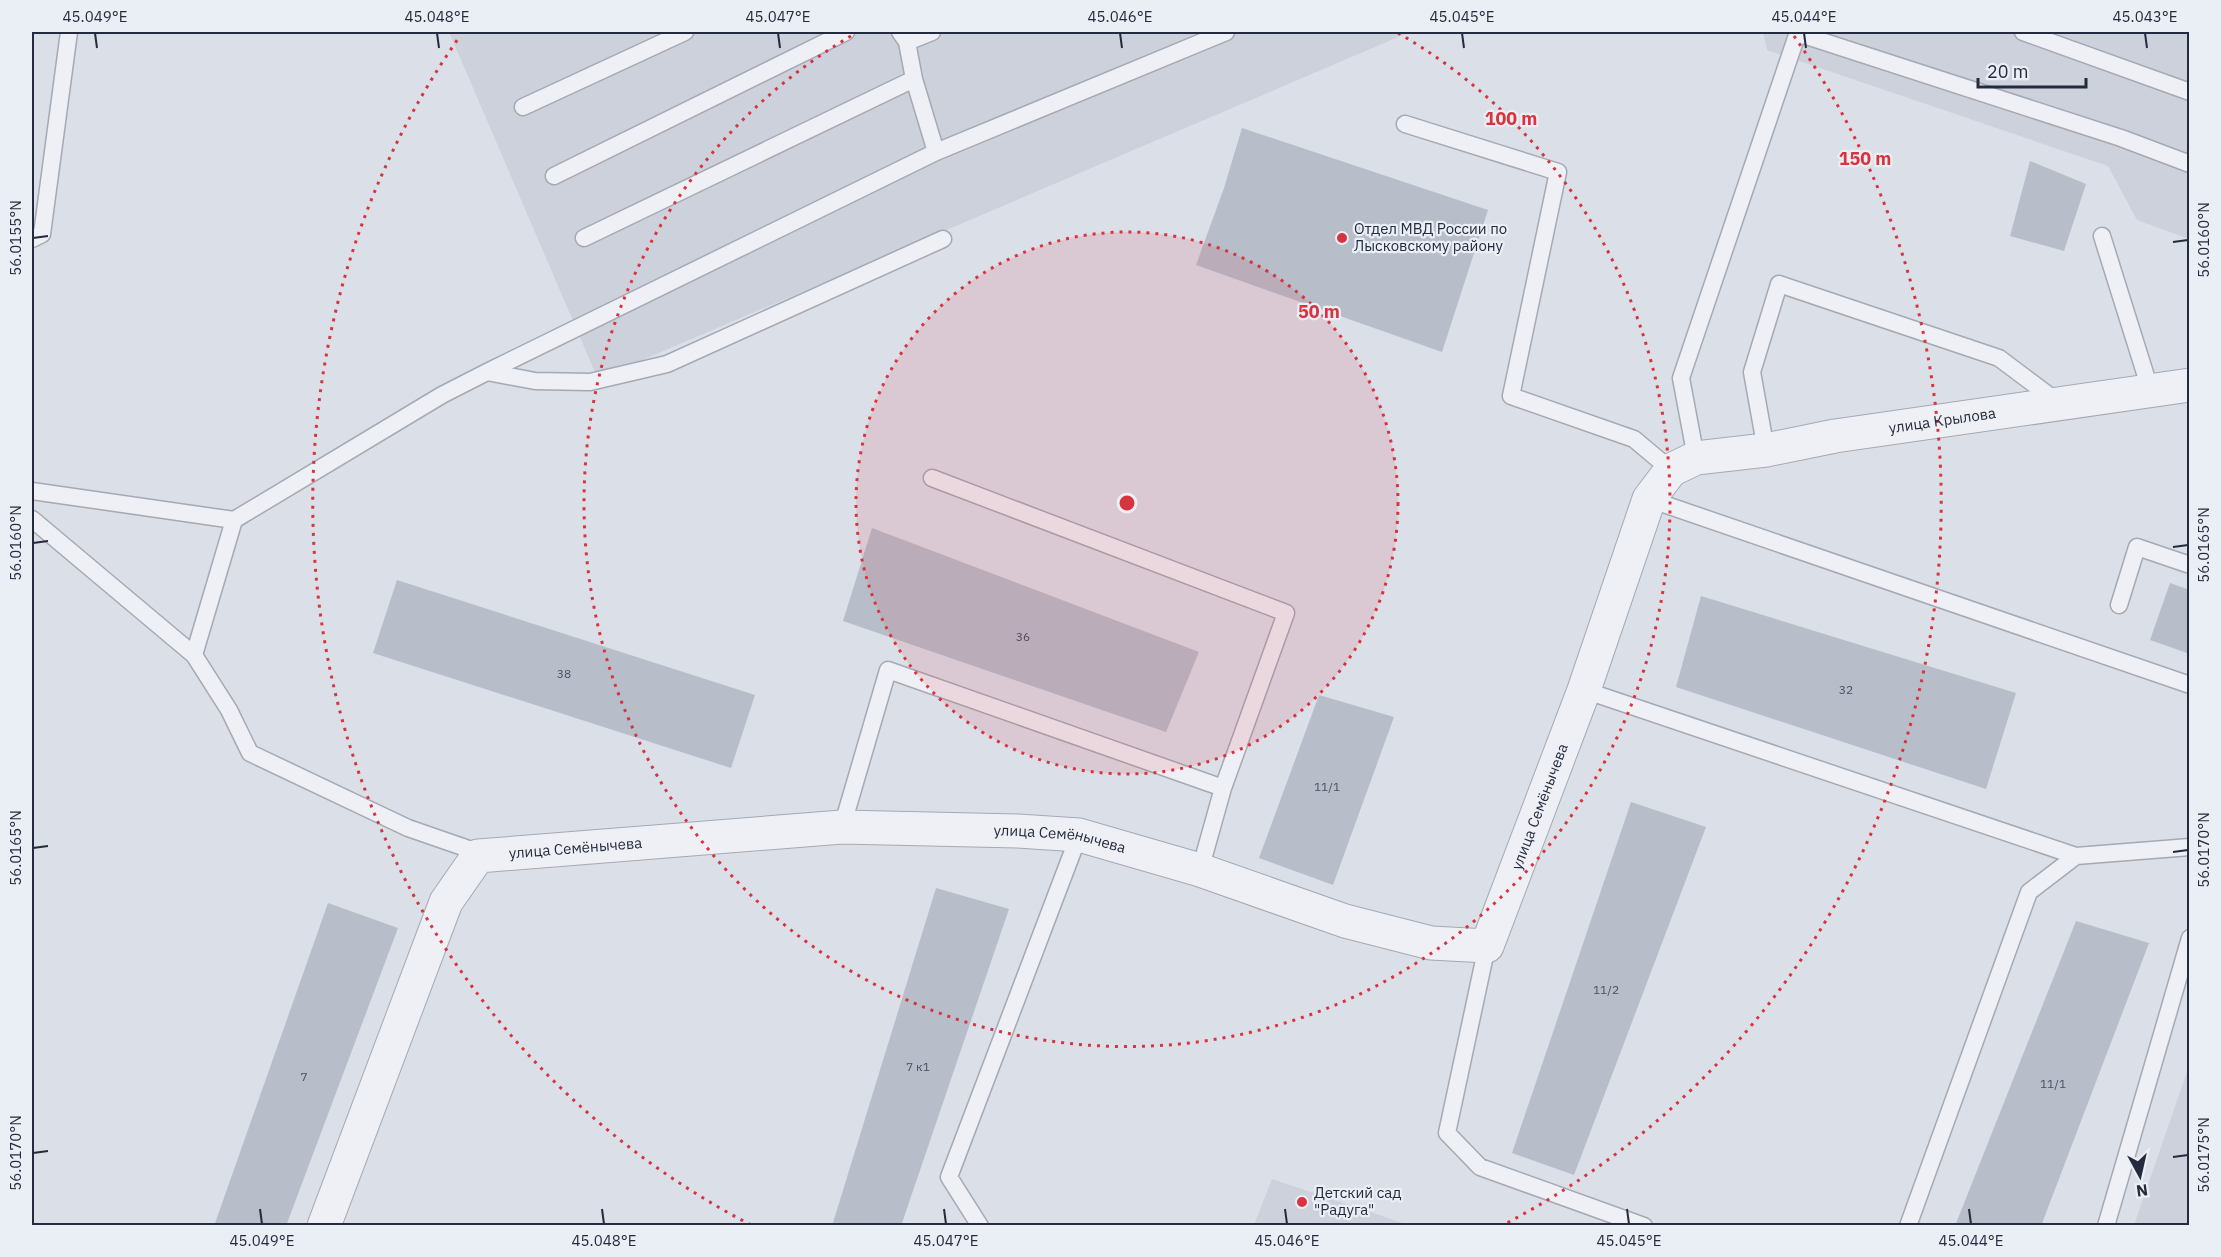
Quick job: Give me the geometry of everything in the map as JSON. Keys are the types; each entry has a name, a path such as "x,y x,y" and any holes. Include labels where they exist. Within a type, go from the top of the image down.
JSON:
{"street":[{"name":"улица Крылова","path":"1683,464 1835,436 2190,385"},
{"name":"улица Семёнычева","path":"324,1226 446,902 478,856 842,827 1079,835 1200,870 1345,921 1431,943 1487,946 1584,690 1649,500 1683,464"}],"lane":[{"path":"32,239 42,234 69,32"},
{"path":"523,107 685,32"},
{"path":"554,176 846,32"},
{"path":"932,32 903,37 936,152"},
{"path":"32,491 234,520 442,395 487,372 936,152 1226,32"},
{"path":"1405,124 1558,172 1512,396 1634,439 1683,464 1681,378 1798,32 2121,138 2190,164"},
{"path":"2023,32 2190,92"},
{"path":"584,238 914,79"},
{"path":"2102,236 2150,389"},
{"path":"487,372 535,381 590,382 667,364 943,239"},
{"path":"1766,450 1752,372 1779,284 1999,358 2060,404"},
{"path":"932,478 1286,613 1223,788 1200,870"},
{"path":"1649,500 2190,685"},
{"path":"32,519 194,655 229,710 250,753 408,828 489,856"},
{"path":"194,655 234,520"},
{"path":"2119,605 2136,547 2190,565"},
{"path":"842,827 888,670 1223,788"},
{"path":"1584,690 2076,856 2190,847"},
{"path":"980,1226 949,1178 1079,835"},
{"path":"1908,1226 2029,892 2076,856"},
{"path":"2106,1226 2190,938"},
{"path":"1487,946 1446,1133 1480,1167 1644,1226"}],"shaded area":[{"path":"449,32 1410,32 598,379"},
{"path":"1763,32 2189,32 2189,239 2137,220 2108,166 1767,50"},
{"path":"2189,1066 2189,1225 2134,1225"},
{"name":"Детский сад \"Радуга\"","path":"1272,1179 1409,1225 1254,1225"}],"building":[{"name":"Отдел МВД России по Лысковскому району","path":"1242,128 1488,210 1442,352 1196,265 1224,188"},
{"path":"2030,161 2086,184 2064,251 2010,236"},
{"path":"872,528 1199,652 1166,732 843,621"},
{"path":"397,580 755,695 731,768 373,653"},
{"path":"2170,583 2190,590 2190,654 2150,640"},
{"path":"1701,596 2016,693 1986,789 1676,687"},
{"path":"1319,695 1394,717 1333,885 1259,858"},
{"path":"1631,802 1706,827 1574,1175 1512,1153"},
{"path":"936,888 1009,909 901,1226 832,1226"},
{"path":"328,903 398,928 286,1226 214,1226"},
{"path":"2076,921 2149,943 2041,1226 1955,1226"}],"place":[{"name":"Отдел МВД России по Лысковскому району","path":"1342,238"},
{"name":"Детский сад \"Радуга\"","path":"1302,1202"}]}
